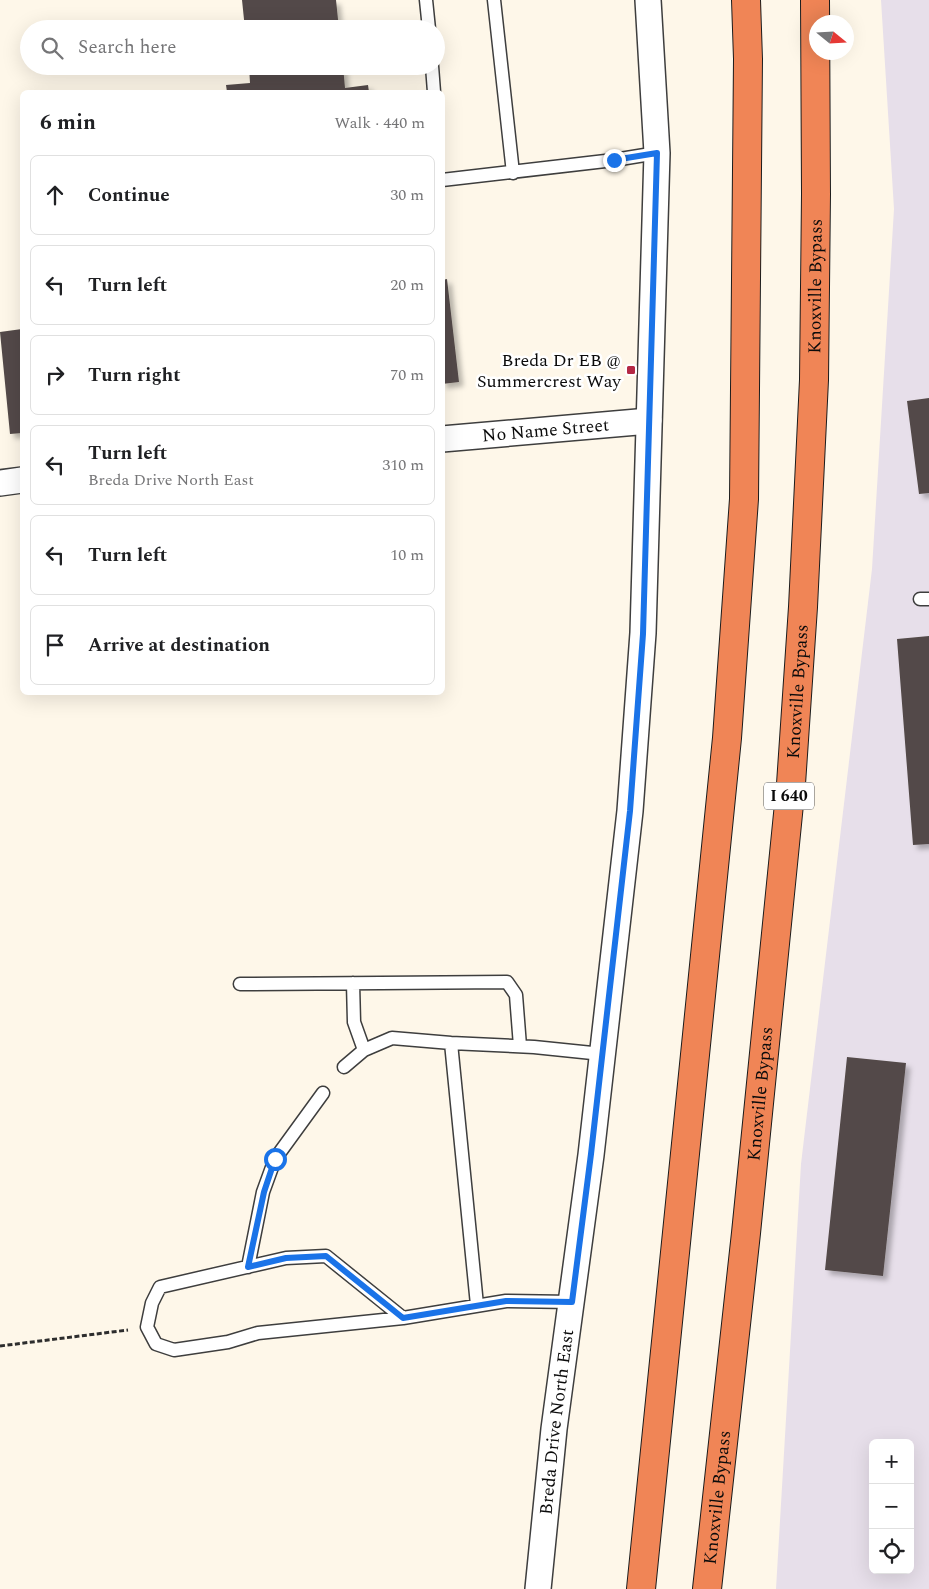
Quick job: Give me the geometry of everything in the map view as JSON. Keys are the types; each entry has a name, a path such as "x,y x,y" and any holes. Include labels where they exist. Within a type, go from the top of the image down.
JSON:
{"highway":[{"path":"641,1589 727,738 744,499 748,128 746,0"},
{"name":"Knoxville Bypass","path":"707,1589 745,1242 791,784 803,607 814,380 816,204 815,0"}],"street":[{"name":"Breda Drive North East","path":"538,1589 554,1429 591,1154 630,811 641,663 657,153 648,0"},
{"name":"No Name Street","path":"445,439 649,421"},
{"path":"0,483 20,480"}],"lane":[{"path":"426,0 428,20"},
{"path":"494,0 513,173"},
{"path":"433,75 434,90"},
{"path":"445,180 513,173 657,153"},
{"path":"240,984 507,982 516,995 520,1046"},
{"path":"352,983 354,1022 364,1050"},
{"path":"344,1067 364,1050 392,1038 520,1046 602,1054"},
{"path":"451,1043 478,1305"},
{"path":"248,1267 264,1192 275,1159 323,1093"},
{"path":"403,1318 326,1256 286,1258 160,1287 152,1303 147,1327 156,1344 174,1350 228,1342 258,1333 403,1318 506,1301 572,1302"}],"path":[{"path":"0,1346 147,1327"}],"shaded area":[{"path":"881,0 929,0 929,1589 776,1589 801,1164 872,569 894,209"}],"building":[{"path":"242,0 336,0 338,20 244,20"},
{"path":"250,75 344,75 345,88 368,85 369,90 227,90 226,85 250,83"},
{"path":"445,279 447,279 459,382 445,384"},
{"path":"20,329 20,433 10,434 0,332"},
{"path":"929,398 929,493 919,494 907,401"},
{"path":"929,636 929,844 913,845 897,639"},
{"path":"847,1057 906,1063 883,1276 825,1270"}],"place":[{"name":"Breda Dr EB @ Summercrest Way","path":"631,370"}],"route":[{"path":"275,1159 264,1192 248,1267 286,1258 326,1256 403,1318 506,1301 572,1302 591,1154 630,811 643,634 657,153 614,160"}]}
